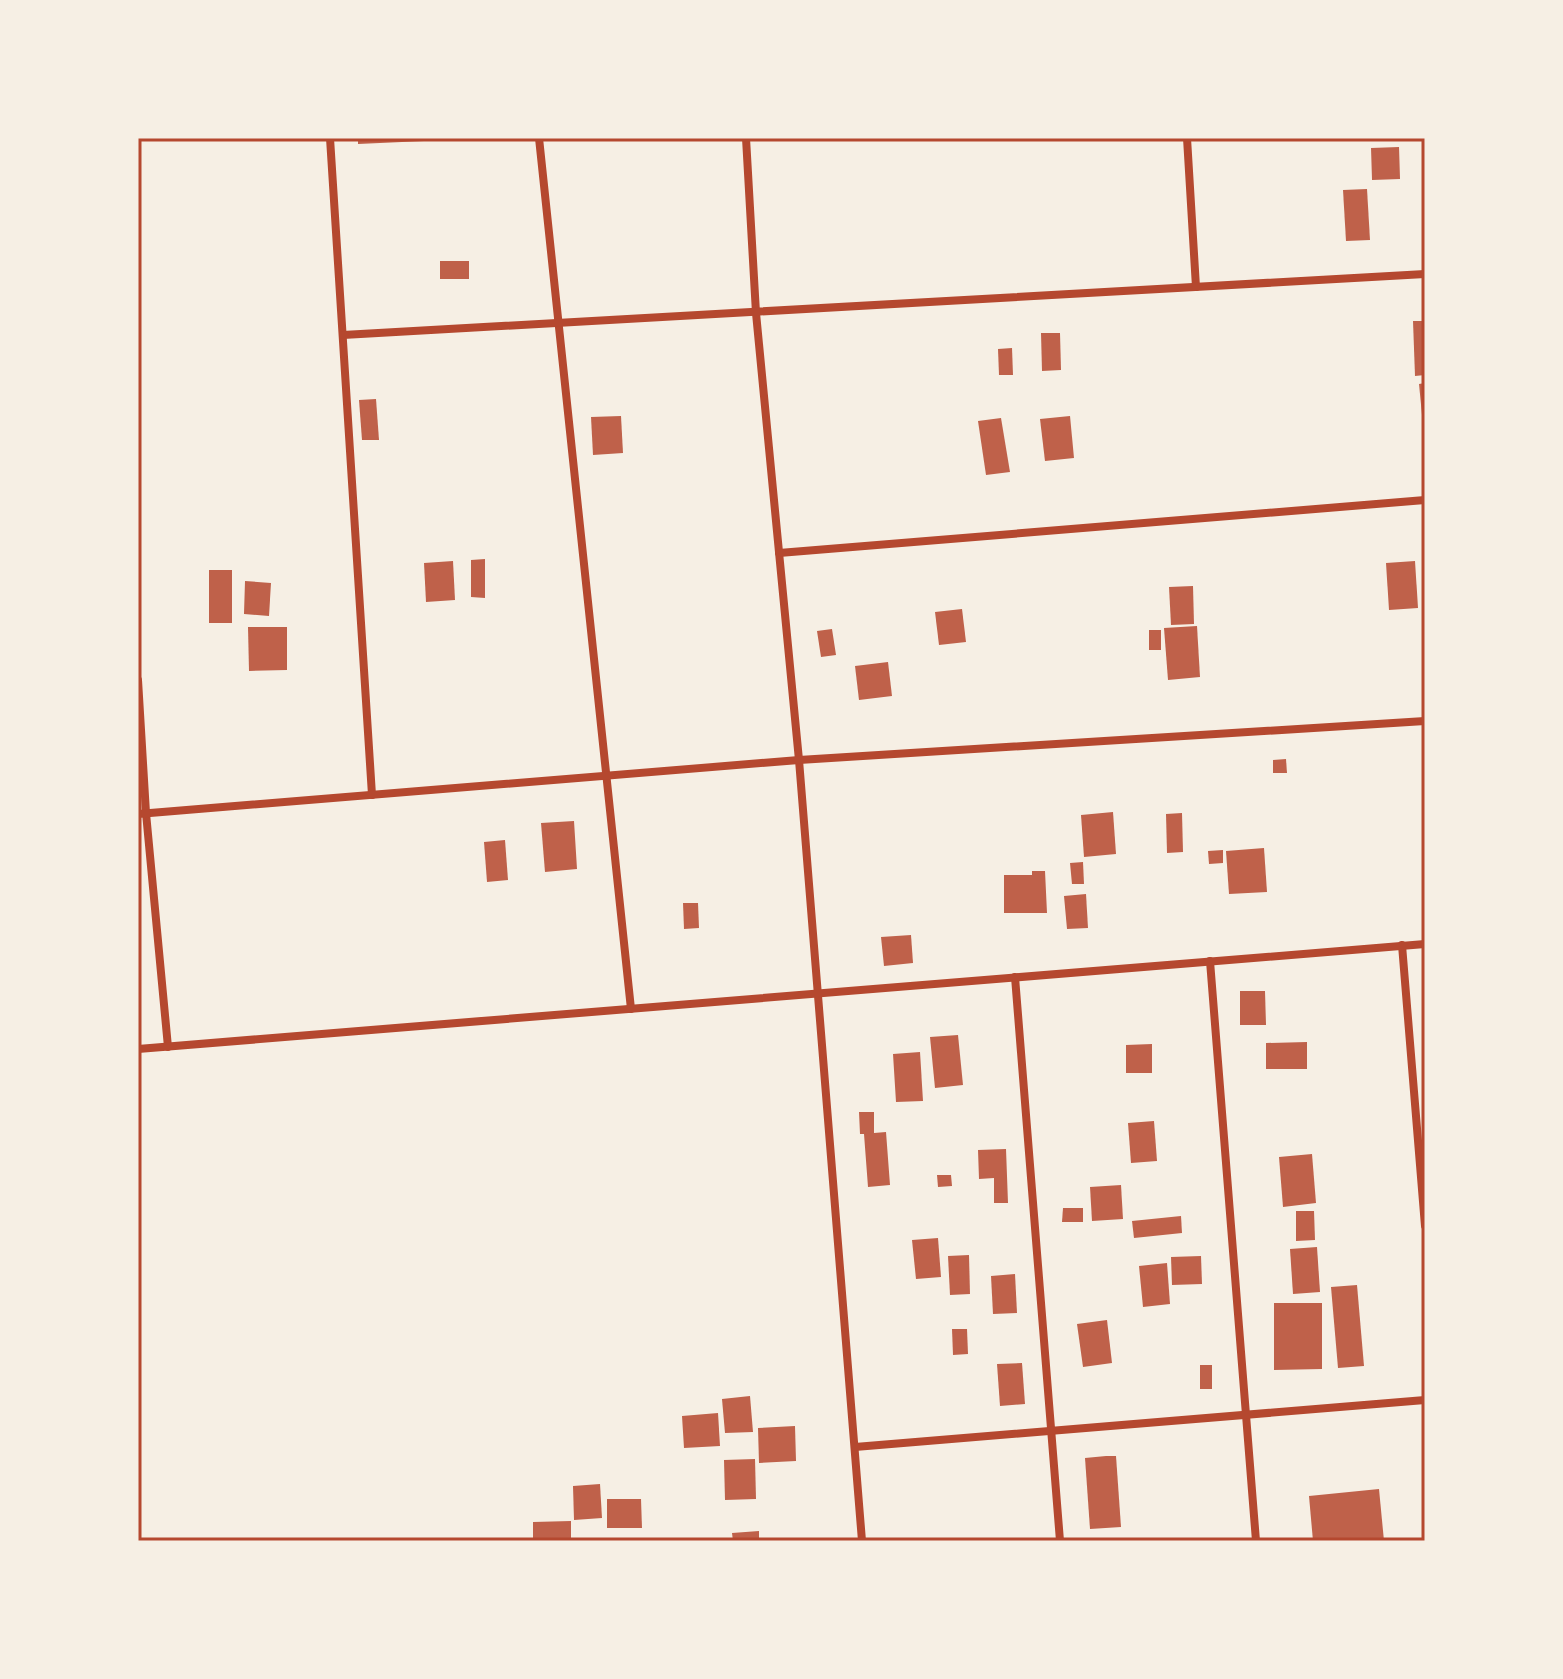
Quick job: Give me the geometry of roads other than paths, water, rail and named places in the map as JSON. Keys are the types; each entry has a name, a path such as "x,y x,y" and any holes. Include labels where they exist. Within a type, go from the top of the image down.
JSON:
{"street":[{"path":"330,138 372,795"},
{"path":"539,138 631,1009"},
{"path":"746,138 756,313 799,760 862,1541"},
{"path":"1187,138 1196,287"},
{"path":"343,335 1425,274"},
{"path":"779,553 1425,500"},
{"path":"138,680 142,814 168,1047"},
{"path":"142,814 799,760 1425,721"},
{"path":"138,1049 1425,944"},
{"path":"1402,945 1425,1226"},
{"path":"1210,961 1256,1541"},
{"path":"1015,977 1060,1541"},
{"path":"855,1447 1425,1400"}]}
